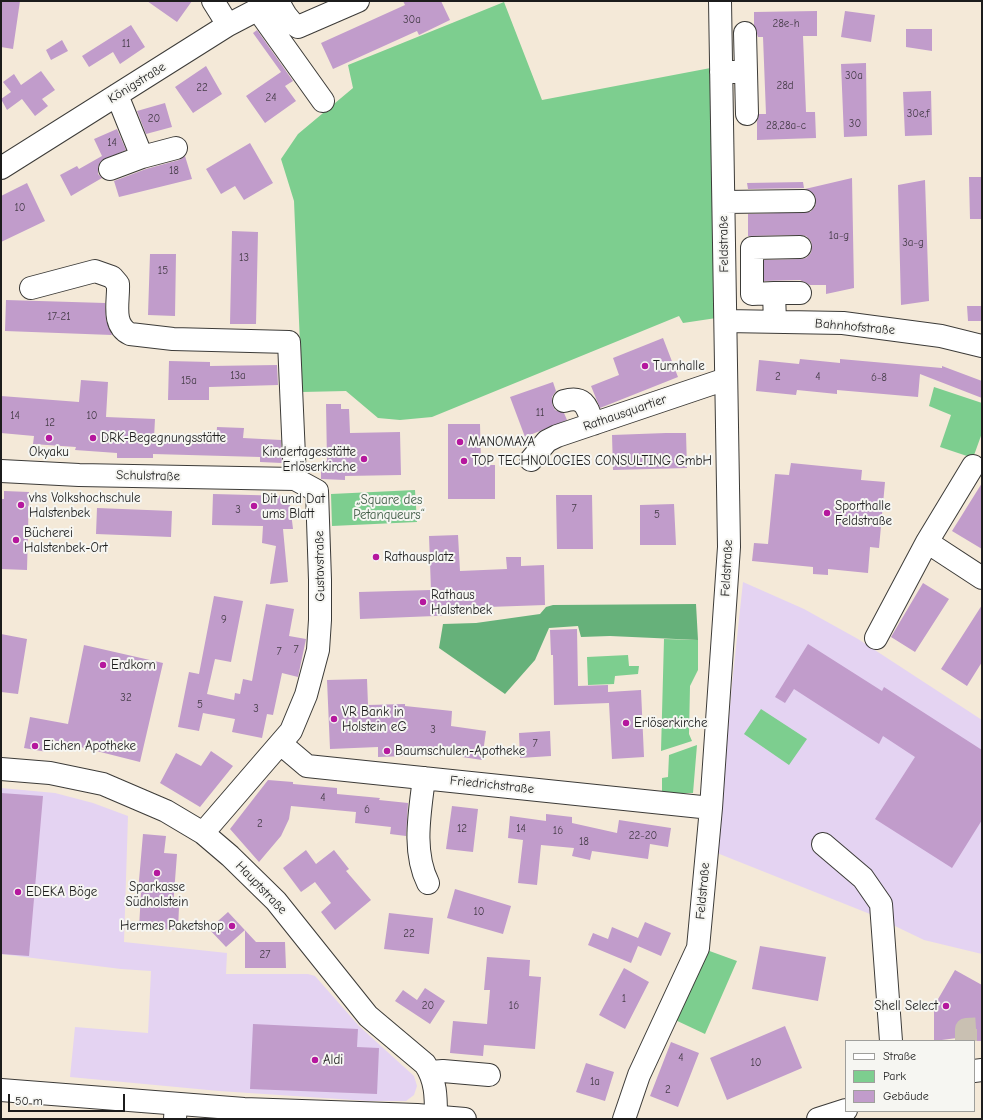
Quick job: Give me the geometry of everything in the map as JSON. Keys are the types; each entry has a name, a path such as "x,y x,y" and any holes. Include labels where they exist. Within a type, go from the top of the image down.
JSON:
{"street":[{"path":"214,1 228,25"},
{"path":"278,1 285,15 292,24 298,27 358,1"},
{"name":"Feldstraße","path":"624,1119 640,1075 698,948 711,808 729,547 720,1"},
{"path":"266,5 323,101"},
{"name":"Königstraße","path":"1,168 228,25 266,5"},
{"path":"745,33 747,114"},
{"path":"721,72 746,72"},
{"path":"117,95 142,157"},
{"path":"110,169 142,157 176,148"},
{"path":"724,202 804,201"},
{"path":"800,247 752,248 752,294 800,292"},
{"path":"31,288 95,271 112,277 118,284 118,318 119,324 124,331 135,335 173,338 289,342 295,479"},
{"path":"774,293 775,322"},
{"name":"Bahnhofstraße","path":"726,321 843,323 941,336 982,346"},
{"name":"Rathausquartier","path":"531,460 548,441 593,424 726,379"},
{"path":"564,401 572,399 583,402 587,407 593,424"},
{"path":"876,638 927,542 973,466"},
{"name":"Schulstraße","path":"1,471 87,475 295,479"},
{"name":"Gustavstraße","path":"203,833 291,731 306,696 318,650 320,620 320,573 317,491 295,479"},
{"path":"927,542 982,578"},
{"name":"Friedrichstraße","path":"281,744 307,766 711,808"},
{"name":"Hauptstraße","path":"1,769 50,773 103,784 160,808 203,833 230,856 276,901 368,1016 387,1034 419,1058 430,1072 436,1091 436,1116"},
{"path":"424,778 420,808 418,856 422,871 428,883"},
{"path":"823,844 863,878 881,904 891,1040"},
{"path":"430,1072 443,1071 489,1075"},
{"path":"1,1090 175,1111 244,1109 436,1116 464,1119"},
{"path":"818,1119 845,1110"}],"shaded area":[{"path":"743,582 804,609 858,639 982,720 982,954 924,940 870,914 717,853 732,684"},
{"path":"1,788 55,793 93,803 128,816 124,942 227,953 226,974 308,974 315,976 359,1026 414,1076 417,1086 414,1095 406,1101 369,1101 219,1091 70,1077 75,1027 148,1033 151,971 121,969 1,954"}],"green space":[{"path":"504,2 542,100 721,66 723,317 683,323 679,316 432,417 400,420 378,418 346,391 302,392 294,201 281,159 298,134 353,88 348,65"},
{"path":"934,387 982,403 982,433 973,458 940,447 951,415 929,406"},
{"name":"„Square des Petanqueurs“","path":"415,490 417,522 332,526 331,494"},
{"path":"696,604 698,640 610,636 581,637 578,626 549,628 535,660 505,694 439,648 443,624 476,623 540,614 546,607 553,605"},
{"path":"664,639 698,640 698,670 690,686 689,734 692,741 661,751"},
{"path":"628,655 629,666 639,666 638,674 615,676 614,684 588,685 587,657"},
{"path":"761,709 807,739 789,765 744,734"},
{"path":"697,745 693,793 662,793 662,778 668,777 669,755"},
{"path":"704,949 737,961 705,1034 671,1018"}],"building":[{"path":"1,1 20,1 13,49 1,47"},
{"path":"147,1 192,1 177,22"},
{"path":"403,1 441,1 450,20 419,35 417,31 333,69 321,43 405,5"},
{"path":"817,11 817,36 803,36 806,112 815,112 816,138 757,140 757,122 759,114 766,114 763,37 758,37 754,25 754,12"},
{"path":"845,11 875,15 871,42 841,37"},
{"path":"131,25 145,47 120,64 113,52 89,67 82,56"},
{"path":"906,29 932,29 932,51 906,47"},
{"path":"257,30 293,81 285,86 296,101 265,123 246,96 281,72 253,33"},
{"path":"62,40 68,51 51,60 46,50"},
{"path":"866,63 867,136 844,137 841,64"},
{"path":"206,66 222,94 193,113 175,87"},
{"path":"41,71 55,90 42,99 48,106 35,116 22,99 7,110 1,99 11,92 3,82 14,74 21,85"},
{"path":"931,91 932,135 905,136 903,92"},
{"path":"165,103 172,127 146,134 137,111"},
{"path":"117,129 126,150 101,161 98,167 98,174 102,178 71,196 60,175 77,166 79,169 102,156 94,139"},
{"path":"250,143 273,183 244,200 235,186 221,194 206,169"},
{"path":"185,156 192,179 119,197 114,181 146,169 179,160"},
{"path":"969,177 982,177 982,219 970,219"},
{"path":"852,178 854,288 826,294 826,285 810,285 800,280 764,281 764,260 806,258 811,253 811,241 806,236 800,235 748,236 748,214 810,212 815,207 816,200 814,194 805,189"},
{"path":"925,180 929,301 901,305 898,185"},
{"path":"803,182 804,188 748,189 747,183"},
{"path":"27,183 45,221 1,242 1,196"},
{"path":"232,231 258,232 256,324 230,324"},
{"path":"150,254 176,254 175,316 148,315"},
{"path":"6,300 105,303 106,320 112,335 5,331"},
{"path":"967,306 982,306 982,321 968,321"},
{"name":"Turnhalle","path":"663,338 678,377 600,408 591,386 619,375 613,358"},
{"path":"800,359 840,363 840,359 942,368 942,366 982,381 982,398 920,374 918,397 837,390 837,394 797,390 796,395 756,391 759,360 799,364"},
{"path":"169,361 210,362 210,366 277,365 278,385 209,387 209,400 168,400"},
{"path":"81,380 108,382 106,417 155,419 154,438 216,441 217,427 244,428 243,438 281,440 282,463 260,462 260,457 153,454 153,458 117,458 117,453 75,450 76,447 33,444 34,436 1,433 1,396 79,402"},
{"path":"553,382 556,391 552,397 552,404 555,410 564,413 567,420 525,437 510,397"},
{"path":"326,404 341,404 341,409 349,409 350,433 400,432 401,475 345,476 345,480 321,479 321,462 327,461"},
{"name":"TOP TECHNOLOGIES CONSULTING GmbH","path":"448,424 480,424 481,465 495,465 495,499 448,499"},
{"path":"686,433 687,468 613,470 612,435"},
{"name":"Sporthalle Feldstraße","path":"791,463 862,470 861,480 885,482 879,548 870,547 868,573 828,569 828,575 813,574 813,567 752,561 754,543 768,544 775,474 789,475"},
{"path":"982,483 982,549 952,531"},
{"path":"4,491 29,492 27,570 1,569 1,499 4,499"},
{"path":"213,494 289,496 293,529 283,529 288,582 270,584 276,546 262,543 263,526 212,525"},
{"path":"556,495 592,495 593,549 557,549"},
{"path":"674,504 676,545 640,545 640,505"},
{"path":"97,508 172,511 171,537 96,534"},
{"path":"458,535 460,571 507,569 506,557 521,557 521,566 544,565 545,605 460,608 460,615 360,619 359,592 431,590 429,536"},
{"path":"923,583 949,599 915,652 891,637"},
{"path":"214,596 243,601 231,662 215,659 207,694 234,700 235,693 240,694 243,679 252,681 266,604 294,609 289,636 306,639 298,677 282,673 273,715 267,714 262,738 232,732 235,719 203,713 199,731 178,727 189,672 199,674"},
{"path":"982,605 982,662 967,686 941,669"},
{"path":"577,629 578,686 608,685 608,692 641,690 644,757 612,759 609,703 554,705 553,655 551,655 550,630"},
{"path":"1,634 27,639 18,694 1,692"},
{"path":"808,644 882,691 884,687 982,750 982,820 952,868 875,819 915,757 883,736 879,744 794,689 785,703 775,697"},
{"path":"84,645 163,663 140,762 49,739 47,752 24,748 30,717 68,724"},
{"path":"367,679 368,705 405,704 405,706 452,711 451,726 486,731 482,760 462,757 462,754 406,747 407,756 378,757 378,747 330,749 327,680"},
{"path":"550,731 551,756 520,758 519,733"},
{"path":"211,751 233,766 200,807 160,783 176,753 201,766"},
{"path":"268,780 337,788 337,794 380,798 379,800 408,803 406,836 390,834 391,827 355,823 356,812 291,806 289,819 281,836 259,862 230,829"},
{"name":"EDEKA Böge","path":"1,793 43,796 29,956 1,954"},
{"path":"452,806 478,809 473,852 446,849"},
{"path":"546,814 572,817 572,823 617,833 619,820 671,828 668,847 650,844 648,859 592,851 590,860 572,856 574,848 541,845 537,885 518,883 523,840 508,838 510,816 546,821"},
{"path":"143,834 166,836 164,853 177,854 173,907 179,907 178,930 139,928 141,893 138,892"},
{"path":"306,850 316,864 334,850 349,869 346,871 371,900 335,930 321,912 331,903 315,882 301,892 283,868"},
{"path":"455,889 511,906 503,934 447,918"},
{"path":"228,912 245,930 226,947 209,929"},
{"path":"389,913 433,918 429,954 384,949"},
{"path":"645,922 671,933 661,956 638,946 631,963 588,945 593,933 608,939 612,927 638,938"},
{"path":"245,930 256,942 285,942 286,968 245,968"},
{"path":"760,946 826,957 818,1001 752,989"},
{"path":"487,957 530,960 529,976 541,977 535,1049 484,1045 483,1056 450,1053 453,1021 487,1024 490,990 484,990"},
{"path":"624,968 649,982 625,1029 599,1015"},
{"path":"955,970 982,985 982,1041 957,1040 957,1038 934,1040 934,1006"},
{"path":"425,988 445,1001 430,1024 395,1001 403,990 417,1000"},
{"name":"Aldi","path":"253,1024 358,1029 357,1047 379,1048 377,1094 250,1089"},
{"path":"785,1026 802,1068 727,1100 710,1058"},
{"path":"671,1042 699,1053 678,1107 650,1096"},
{"path":"586,1063 614,1072 605,1101 576,1092"}],"tunnel":[{"path":"966,1040 966,1029 982,1028"}],"place":[{"name":"Turnhalle","path":"645,366"},
{"name":"Okyaku","path":"49,438"},
{"name":"DRK-Begegnungsstätte","path":"93,438"},
{"name":"MANOMAYA","path":"460,442"},
{"name":"Kindertagesstätte Erlöserkirche","path":"364,459"},
{"name":"TOP TECHNOLOGIES CONSULTING GmbH","path":"464,461"},
{"name":"vhs Volkshochschule Halstenbek","path":"21,505"},
{"name":"Dit und Dat ums Blatt","path":"254,506"},
{"name":"Sporthalle Feldstraße","path":"827,513"},
{"name":"Bücherei Halstenbek-Ort","path":"16,540"},
{"name":"Rathausplatz","path":"376,557"},
{"name":"Rathaus Halstenbek","path":"423,602"},
{"name":"Erdkorn","path":"103,665"},
{"name":"VR Bank in Holstein eG","path":"334,719"},
{"name":"Erlöserkirche","path":"626,723"},
{"name":"Eichen Apotheke","path":"35,746"},
{"name":"Baumschulen-Apotheke","path":"387,751"},
{"name":"Sparkasse Südholstein","path":"157,873"},
{"name":"EDEKA Böge","path":"18,892"},
{"name":"Hermes Paketshop","path":"232,926"},
{"name":"Shell Select","path":"946,1006"},
{"name":"Aldi","path":"315,1060"}]}
